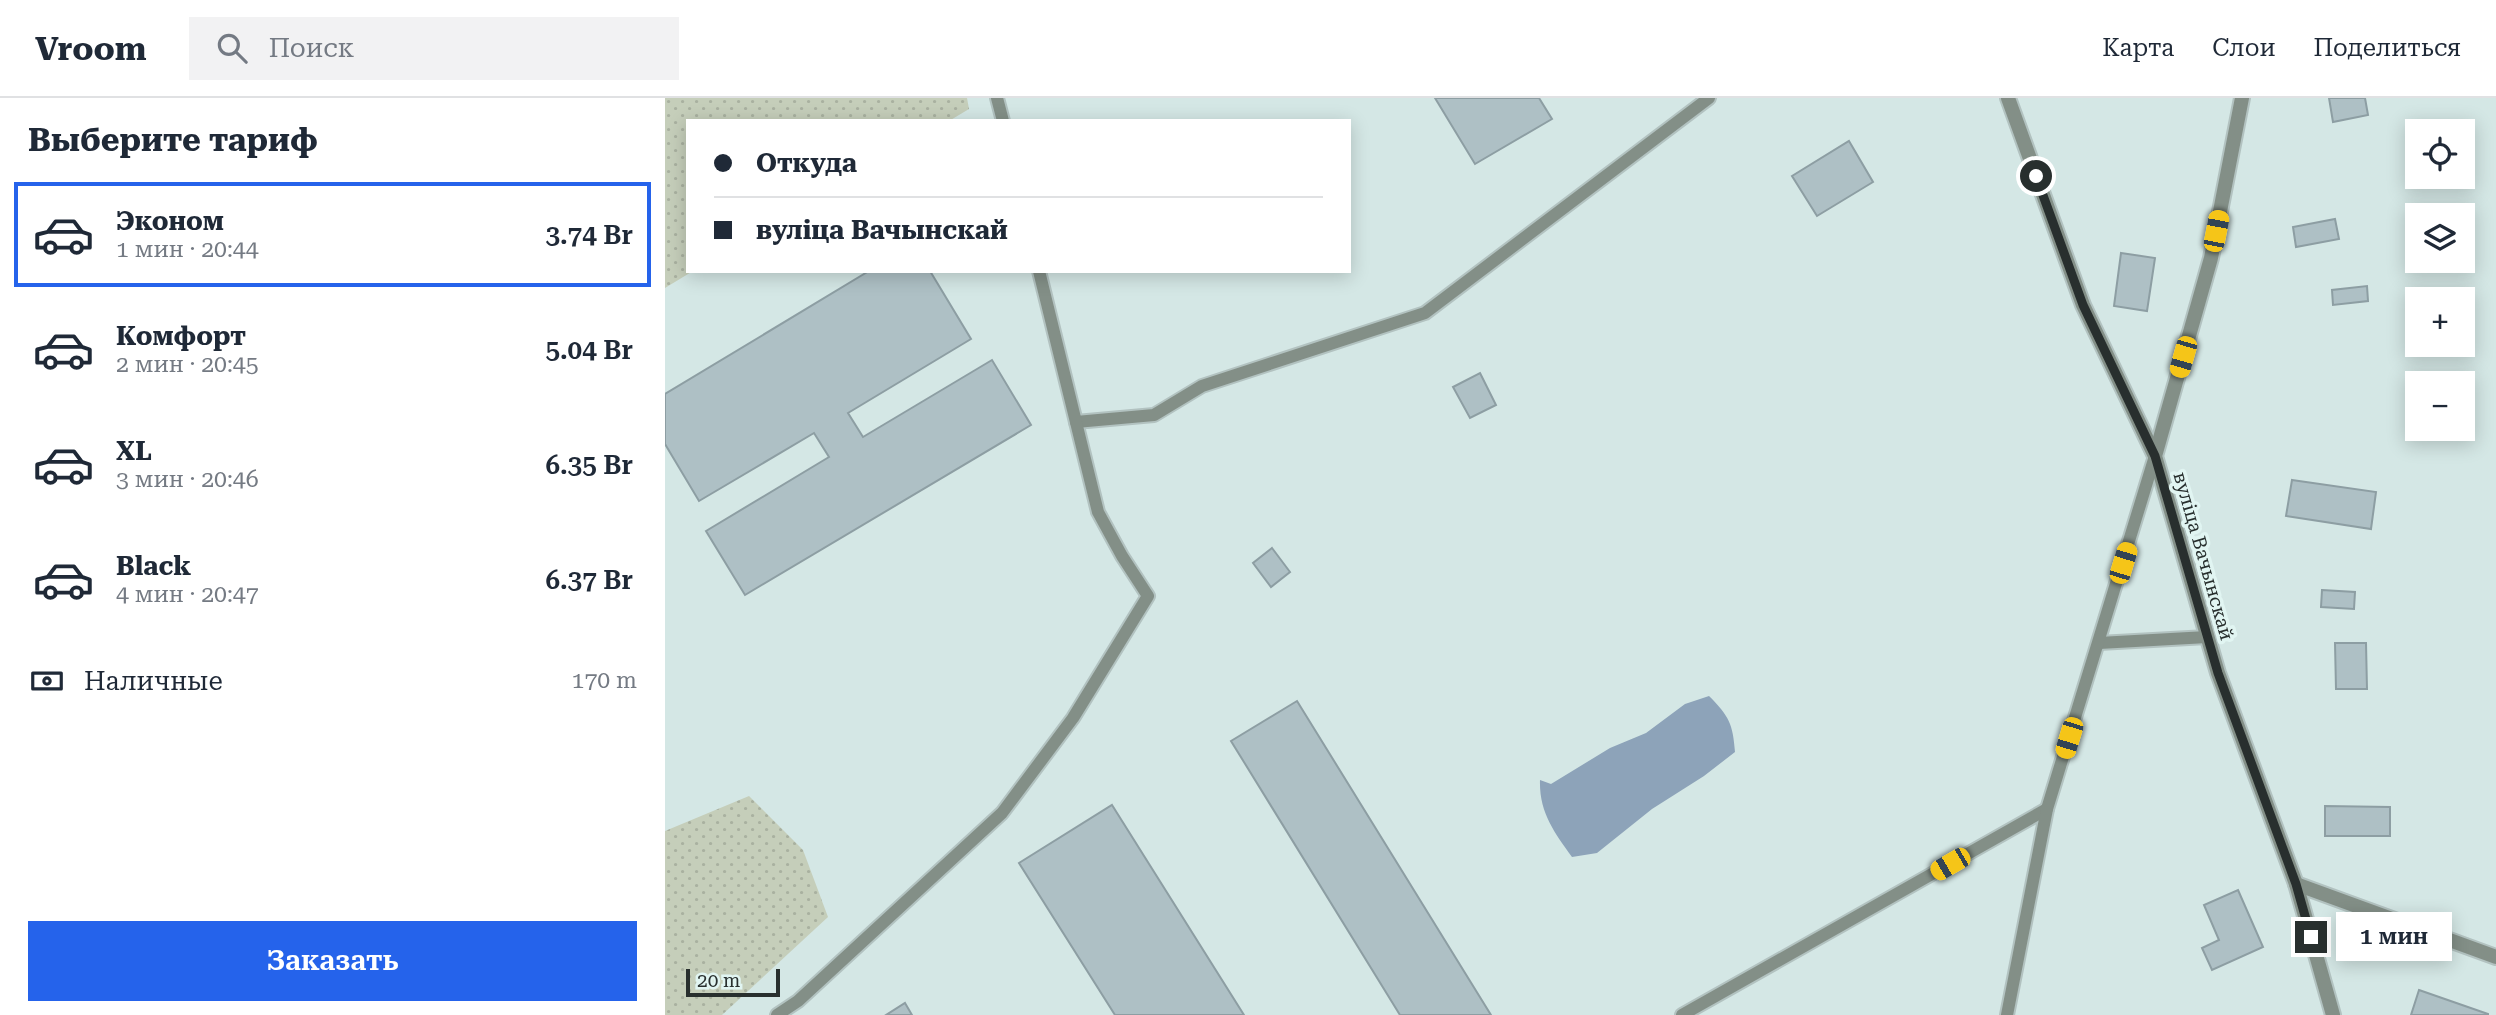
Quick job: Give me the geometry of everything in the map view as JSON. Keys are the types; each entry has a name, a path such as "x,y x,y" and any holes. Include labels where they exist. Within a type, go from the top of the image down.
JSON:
{"street":[{"path":"2008,98 2083,305 2155,456"},
{"name":"вуліца Вачынскай","path":"2242,98 2211,258 2155,456 2218,673 2296,884 2333,1015"},
{"path":"2296,884 2496,957"}],"lane":[{"path":"997,98 1002,119"},
{"path":"1076,422 1154,415 1202,386 1425,313 1709,98"},
{"path":"777,1015 799,1001 1002,813 1073,719 1148,596 1098,512 1039,273"},
{"path":"2007,1015 2047,809 2155,456"},
{"path":"2099,643 2207,637"},
{"path":"1682,1015 2047,809"}],"green space":[{"path":"665,98 967,98 969,109 952,119 686,119 686,273 690,273 665,288"},
{"path":"749,796 803,850 828,917 722,1015 665,1015 665,831"}],"water":[{"path":"1709,696 1729,721 1735,752 1704,776 1652,809 1597,853 1572,857 1545,812 1540,780 1551,784 1610,748 1646,733 1685,704"}],"building":[{"path":"1435,98 1539,98 1552,119 1475,164"},
{"path":"2329,98 2365,98 2368,115 2333,122"},
{"path":"1849,141 1873,182 1817,216 1792,176"},
{"path":"2335,219 2339,239 2296,247 2293,227"},
{"path":"2121,253 2155,258 2147,311 2114,306"},
{"path":"866,273 931,273 971,339 848,413 863,437 992,360 1031,425 745,595 706,531 829,457 814,433 699,501 665,444 665,394"},
{"path":"2367,286 2368,301 2333,305 2332,290"},
{"path":"1480,373 1496,405 1470,418 1453,387"},
{"path":"2292,480 2376,492 2371,529 2286,516"},
{"path":"1272,548 1290,572 1271,587 1253,563"},
{"path":"2322,590 2355,592 2354,609 2321,607"},
{"path":"2335,643 2366,643 2367,689 2336,689"},
{"path":"1297,701 1491,1015 1400,1015 1231,741"},
{"path":"1112,805 1244,1015 1115,1015 1019,863"},
{"path":"2325,806 2390,807 2390,836 2325,836"},
{"path":"2238,890 2263,947 2212,970 2202,948 2219,940 2204,905"},
{"path":"2419,990 2488,1014 2488,1015 2411,1015"},
{"path":"905,1003 912,1015 886,1015"}],"route":[{"path":"2036,176 2083,305 2155,456 2218,673 2296,884 2311,937"}]}
